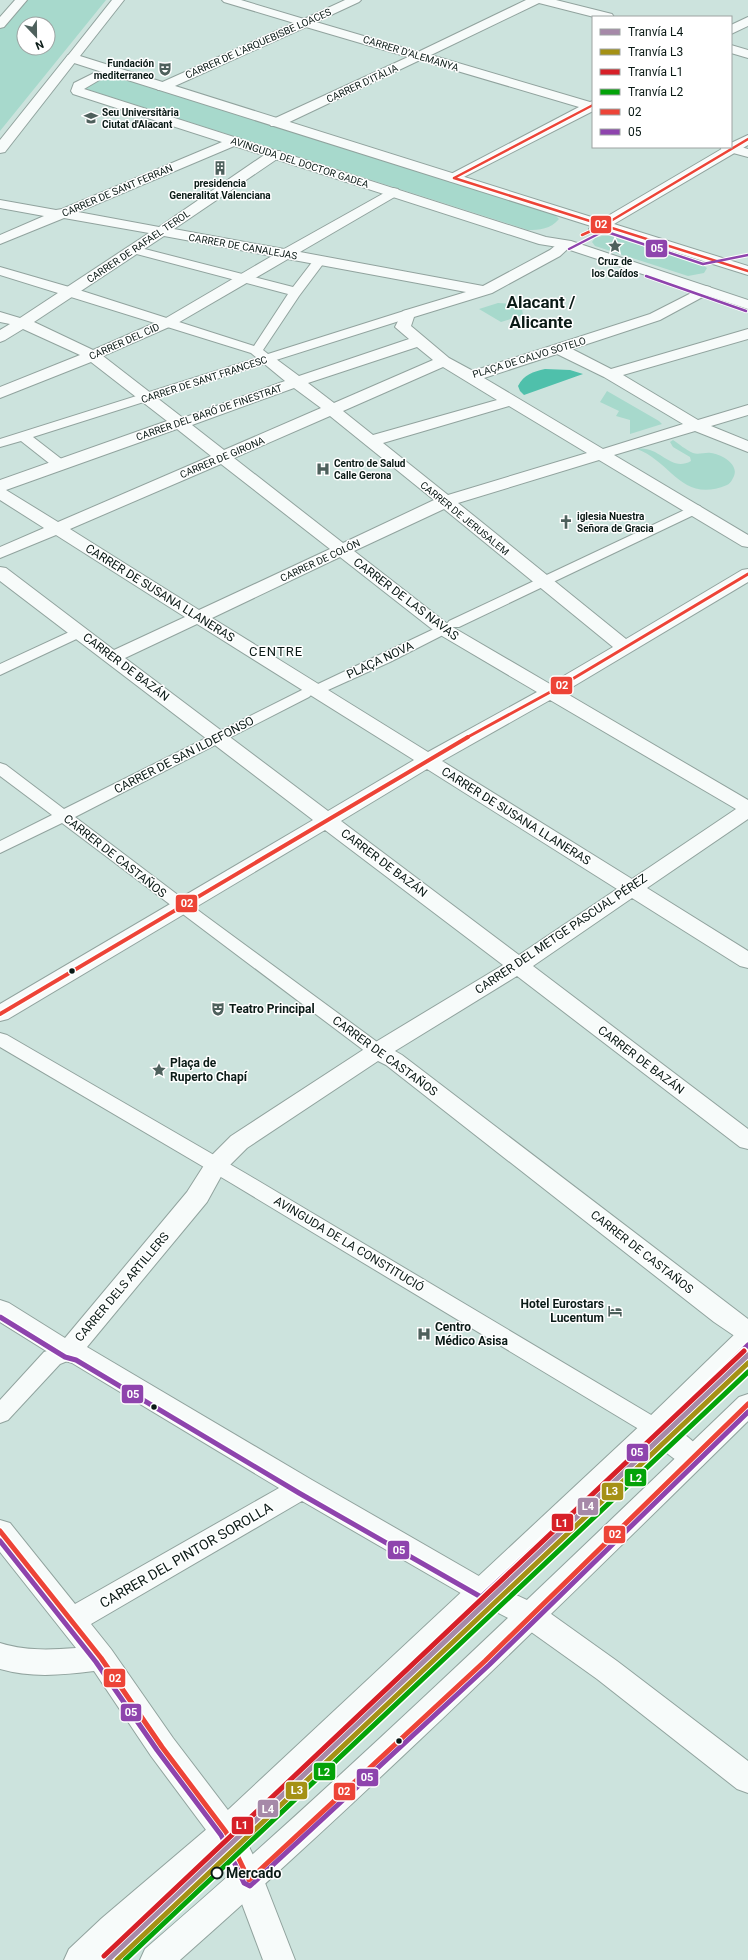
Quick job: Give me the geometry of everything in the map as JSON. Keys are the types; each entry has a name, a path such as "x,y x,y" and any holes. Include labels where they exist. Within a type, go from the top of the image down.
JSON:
{"street":[{"path":"0,9 8,0"},
{"path":"0,24 22,0"},
{"path":"0,149 118,0"},
{"name":"CARRER D'ALEMANYA","path":"228,0 592,106"},
{"name":"CARRER DE L'ARQUEBISBE LOACES","path":"162,87 355,0"},
{"name":"CARRER D'ITÀLIA","path":"276,123 420,56 535,0"},
{"path":"542,0 604,16"},
{"path":"732,29 748,21"},
{"path":"732,49 748,54"},
{"name":"AVINGUDA DEL DOCTOR GADEA","path":"72,58 454,178 556,222 604,225"},
{"name":"AVINGUDA DEL DOCTOR GADEA","path":"44,94 67,91 91,79 118,73"},
{"name":"AVINGUDA DEL DOCTOR GADEA","path":"67,91 276,154 544,241 566,244"},
{"path":"454,178 592,106"},
{"path":"732,147 748,139"},
{"name":"CARRER DE SANT FERRAN","path":"0,240 234,141"},
{"path":"408,314 487,290 555,252 566,244 604,225 729,148 748,153"},
{"name":"CARRER DE RAFAEL TEROL","path":"0,337 72,292 160,231 276,154"},
{"name":"CARRER DEL CID","path":"0,393 92,356 167,322 393,192"},
{"name":"CARRER DE CANALEJAS","path":"0,204 58,215 61,213 487,290"},
{"name":"AVINGUDA DEL DOCTOR GADEA","path":"522,234 556,222"},
{"path":"604,225 748,271"},
{"path":"566,244 748,305"},
{"path":"133,250 296,292"},
{"path":"261,355 258,349 296,292 320,260"},
{"name":"PLAÇA DE CALVO SOTELO","path":"408,314 403,327 444,361 470,377 655,317 705,290 734,266 748,260"},
{"path":"0,271 167,322 261,355"},
{"name":"CARRER DE SANT FRANCESC","path":"0,443 145,397 261,355 408,314"},
{"name":"CARRER DE LAS NAVAS","path":"0,317 23,323 92,356 443,629 748,809"},
{"path":"610,374 748,334"},
{"name":"CARRER DEL BARÓ DE FINESTRAT","path":"0,486 59,464 178,423 184,423 296,382 419,341"},
{"path":"559,349 610,374 697,426 748,447"},
{"name":"CARRER DE JERUSALEM","path":"261,355 446,501 626,648"},
{"path":"504,398 501,386 506,378 528,365 564,360 585,362"},
{"name":"CARRER DE GIRONA","path":"0,553 444,361"},
{"path":"470,377 695,509 748,542"},
{"path":"370,441 504,398"},
{"path":"697,426 748,410"},
{"name":"CARRER DE COLÓN","path":"113,657 446,501 697,426"},
{"path":"24,436 59,464"},
{"name":"CARRER DE SUSANA LLANERAS","path":"0,493 748,961"},
{"path":"454,624 695,509"},
{"name":"CARRER DE BAZÁN","path":"0,572 748,1141"},
{"path":"0,1014 428,761 626,648 748,574"},
{"path":"0,670 80,632"},
{"name":"PLAÇA NOVA","path":"323,687 386,659 436,632"},
{"name":"CARRER DE SAN ILDEFONSO","path":"0,848 304,694"},
{"name":"CARRER DE CASTAÑOS","path":"0,768 182,907 377,1051 394,1060 748,1332"},
{"name":"CARRER DEL METGE PASCUAL PÉREZ","path":"216,1165 239,1142 377,1051 518,966 748,809"},
{"name":"AVINGUDA DE LA CONSTITUCIÓ","path":"0,1039 216,1165 655,1428 693,1457"},
{"name":"CARRER DELS ARTILLERS","path":"0,1414 52,1358 68,1352 198,1196 202,1186 216,1165"},
{"path":"0,1310 68,1352 78,1354 302,1488 481,1590 530,1614 607,1670 748,1779"},
{"path":"80,1960 113,1929 226,1832 481,1590 655,1428 748,1337"},
{"path":"156,1960 249,1880 473,1672 530,1614 748,1404"},
{"name":"CARRER DEL PINTOR SOROLLA","path":"70,1621 302,1488"},
{"path":"0,1531 70,1621 101,1658 162,1747 226,1832 249,1880 279,1960"},
{"path":"0,1656 13,1660 39,1664 101,1658"}],"shaded area":[{"path":"27,0 106,0 0,131 0,29"},
{"path":"110,75 555,215 559,219 549,227 528,230 83,88 102,76"},
{"path":"610,236 701,264 707,268 704,273 688,276 595,246 592,242 595,238"},
{"path":"498,303 513,304 522,309 523,315 501,322 479,309"},
{"path":"545,369 570,370 583,374 524,395 518,386 520,382 529,374"},
{"path":"607,391 662,424 630,434 630,420 616,416 619,411 600,402"},
{"path":"673,440 693,453 720,455 728,460 734,467 735,472 730,483 712,489 699,489 688,485 678,479 649,455 637,449 652,451 677,464 684,464 691,461 690,457 673,447 670,442"}],"tram line":[{"name":"L1","path":"104,1956 744,1351"},
{"name":"L4","path":"108,1960 748,1355"},
{"name":"L3","path":"117,1960 748,1363"},
{"name":"L2","path":"125,1960 748,1372"}],"transit line":[{"name":"02","path":"454,178 592,106"},
{"name":"02","path":"582,235 604,225 748,139"},
{"name":"02","path":"454,178 748,271"},
{"name":"05","path":"569,249 604,231 703,264 748,255"},
{"name":"05","path":"646,276 746,311"},
{"name":"02","path":"0,1014 442,752 554,690 748,574"},
{"name":"05","path":"0,1317 65,1357 76,1360 299,1493 481,1597 485,1595 659,1432 748,1345"},
{"name":"02","path":"0,1531 101,1658 162,1747 226,1832 249,1880 485,1661 748,1404"},
{"name":"05","path":"0,1541 96,1662 157,1750 221,1835 244,1883 250,1886 489,1665 748,1412"}],"place":[{"name":"Fundación mediterraneo","path":"165,69"},
{"name":"Seu Universitària Ciutat d'Alacant","path":"91,118"},
{"name":"presidencia Generalitat Valenciana","path":"220,168"},
{"name":"Cruz de los Caídos","path":"615,246"},
{"name":"Centro de Salud Calle Gerona","path":"323,469"},
{"name":"iglesia Nuestra Señora de Gracia","path":"566,522"},
{"name":"Teatro Principal","path":"218,1009"},
{"name":"Plaça de Ruperto Chapí","path":"159,1070"},
{"name":"Hotel Eurostars Lucentum","path":"615,1311"},
{"name":"Centro Médico Asisa","path":"424,1334"},
{"name":"Mercado","path":"217,1873"}],"district":[{"name":"Alacant / Alicante","path":"541,312"},
{"name":"CENTRE","path":"276,651"}]}
